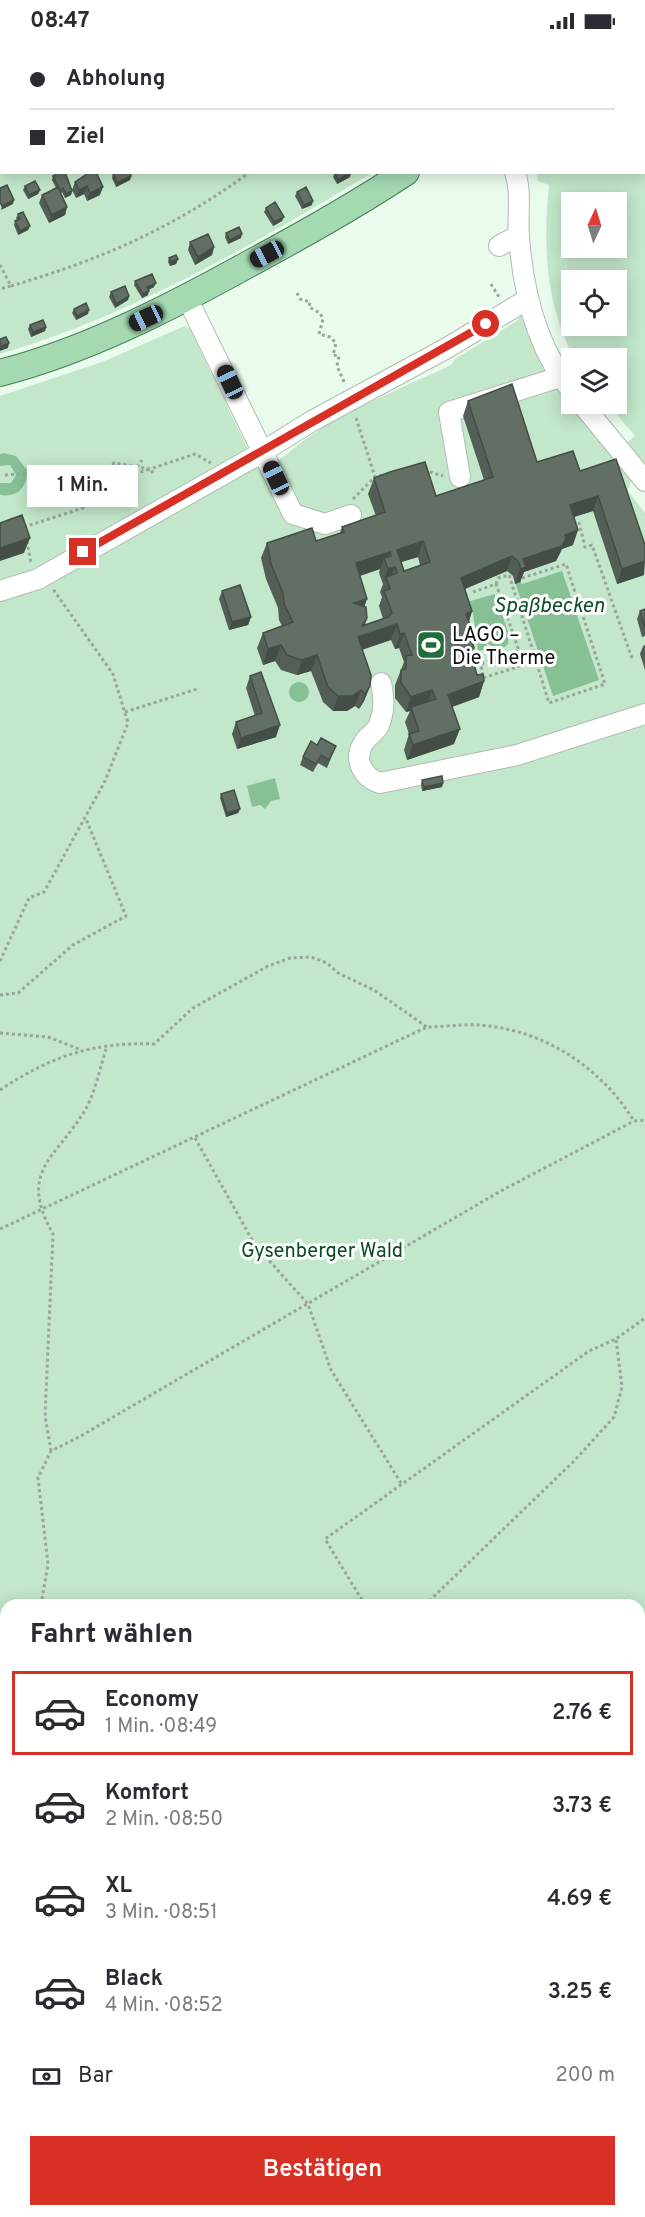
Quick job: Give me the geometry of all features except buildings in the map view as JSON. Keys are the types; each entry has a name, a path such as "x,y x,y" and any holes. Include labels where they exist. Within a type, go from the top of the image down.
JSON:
{"main road":[{"path":"0,373 75,349 187,298 306,233 403,174"}],"street":[{"path":"515,174 519,235 528,299 561,373"},
{"path":"499,246 519,235"},
{"path":"187,298 293,514 325,524 351,515"},
{"path":"0,591 40,577 528,299"},
{"path":"460,477 449,412 561,385"},
{"path":"590,414 645,481"},
{"path":"381,683 384,701 382,715 378,728 360,750 359,759 369,779 380,783 517,755 645,714"}],"path":[{"path":"0,289 109,254 164,227 247,174"},
{"path":"0,265 10,286"},
{"path":"297,293 300,299 310,302 309,307 320,313 322,319 319,334 330,337 336,343 333,355 339,356 337,366 346,387"},
{"path":"352,407 377,483"},
{"path":"22,528 83,508 83,495 95,486 195,454 220,468 224,474"},
{"path":"137,467 142,460"},
{"path":"95,486 114,464 150,469 153,473"},
{"path":"413,468 435,472 446,477 460,477"},
{"path":"5,476 76,470 89,489"},
{"path":"351,515 351,502 375,477 385,475"},
{"path":"579,522 585,548 592,545 633,661"},
{"path":"0,961 29,898 44,892 105,781 128,723 113,674 40,577 29,559 30,552 20,523"},
{"path":"522,578 566,564 605,684 549,703 533,651 509,575 498,578 496,584 519,651 522,654 533,651"},
{"path":"473,592 496,584"},
{"path":"519,651 481,664 483,678 536,661"},
{"path":"126,712 197,689"},
{"path":"0,995 18,993 73,945 126,916 85,818"},
{"path":"0,1090 20,1077 81,1049 154,1044 193,1008 268,966 290,958 311,957 327,963 338,974 374,990 427,1027"},
{"path":"0,1229 427,1027 478,1025 512,1030 545,1042 575,1056 622,1102 634,1121"},
{"path":"0,1033 48,1037 81,1049"},
{"path":"42,1599 48,1564 38,1478 51,1451 45,1416 53,1234 40,1211 38,1184 49,1155 85,1111 107,1046"},
{"path":"51,1451 79,1437 499,1192 634,1121 645,1120"},
{"path":"195,1138 255,1245 308,1304 331,1370 401,1483"},
{"path":"361,1599 325,1539 589,1352 616,1339 645,1318"},
{"path":"431,1599 575,1460 614,1417 622,1387 616,1339"}],"green space":[{"path":"0,174 370,174 192,276 98,319 0,354"},
{"path":"537,174 645,174 645,473 623,446 635,436 616,414 627,414 627,348 569,348 564,336 627,336 627,270 561,270 561,328 548,274 546,230 549,185 538,181"},
{"name":"Gysenberger Wald","path":"524,310 561,382 561,414 580,414 632,477 628,491 645,513 645,1599 0,1599 0,396 102,362 185,326 190,329 256,466 262,466 275,462 338,419 451,365 455,359 517,321"}],"water":[{"path":"0,454 16,456 27,470 26,482 12,495 0,495 0,483 11,483 16,475 10,465 0,466"},
{"name":"Spaßbecken","path":"562,571 599,680 553,696 514,579 519,577 522,584"},
{"path":"495,594 495,611 502,614 509,635 508,644 500,651 487,643 486,650 478,651 473,613 467,602"},
{"path":"295,682 303,682 309,688 309,696 303,702 295,702 289,696 289,688"},
{"path":"275,778 280,799 271,801 265,809 260,805 252,807 247,786"}],"place":[{"name":"LAGO – Die Therme","path":"431,645"}],"route":[{"path":"83,552 486,324"}]}
